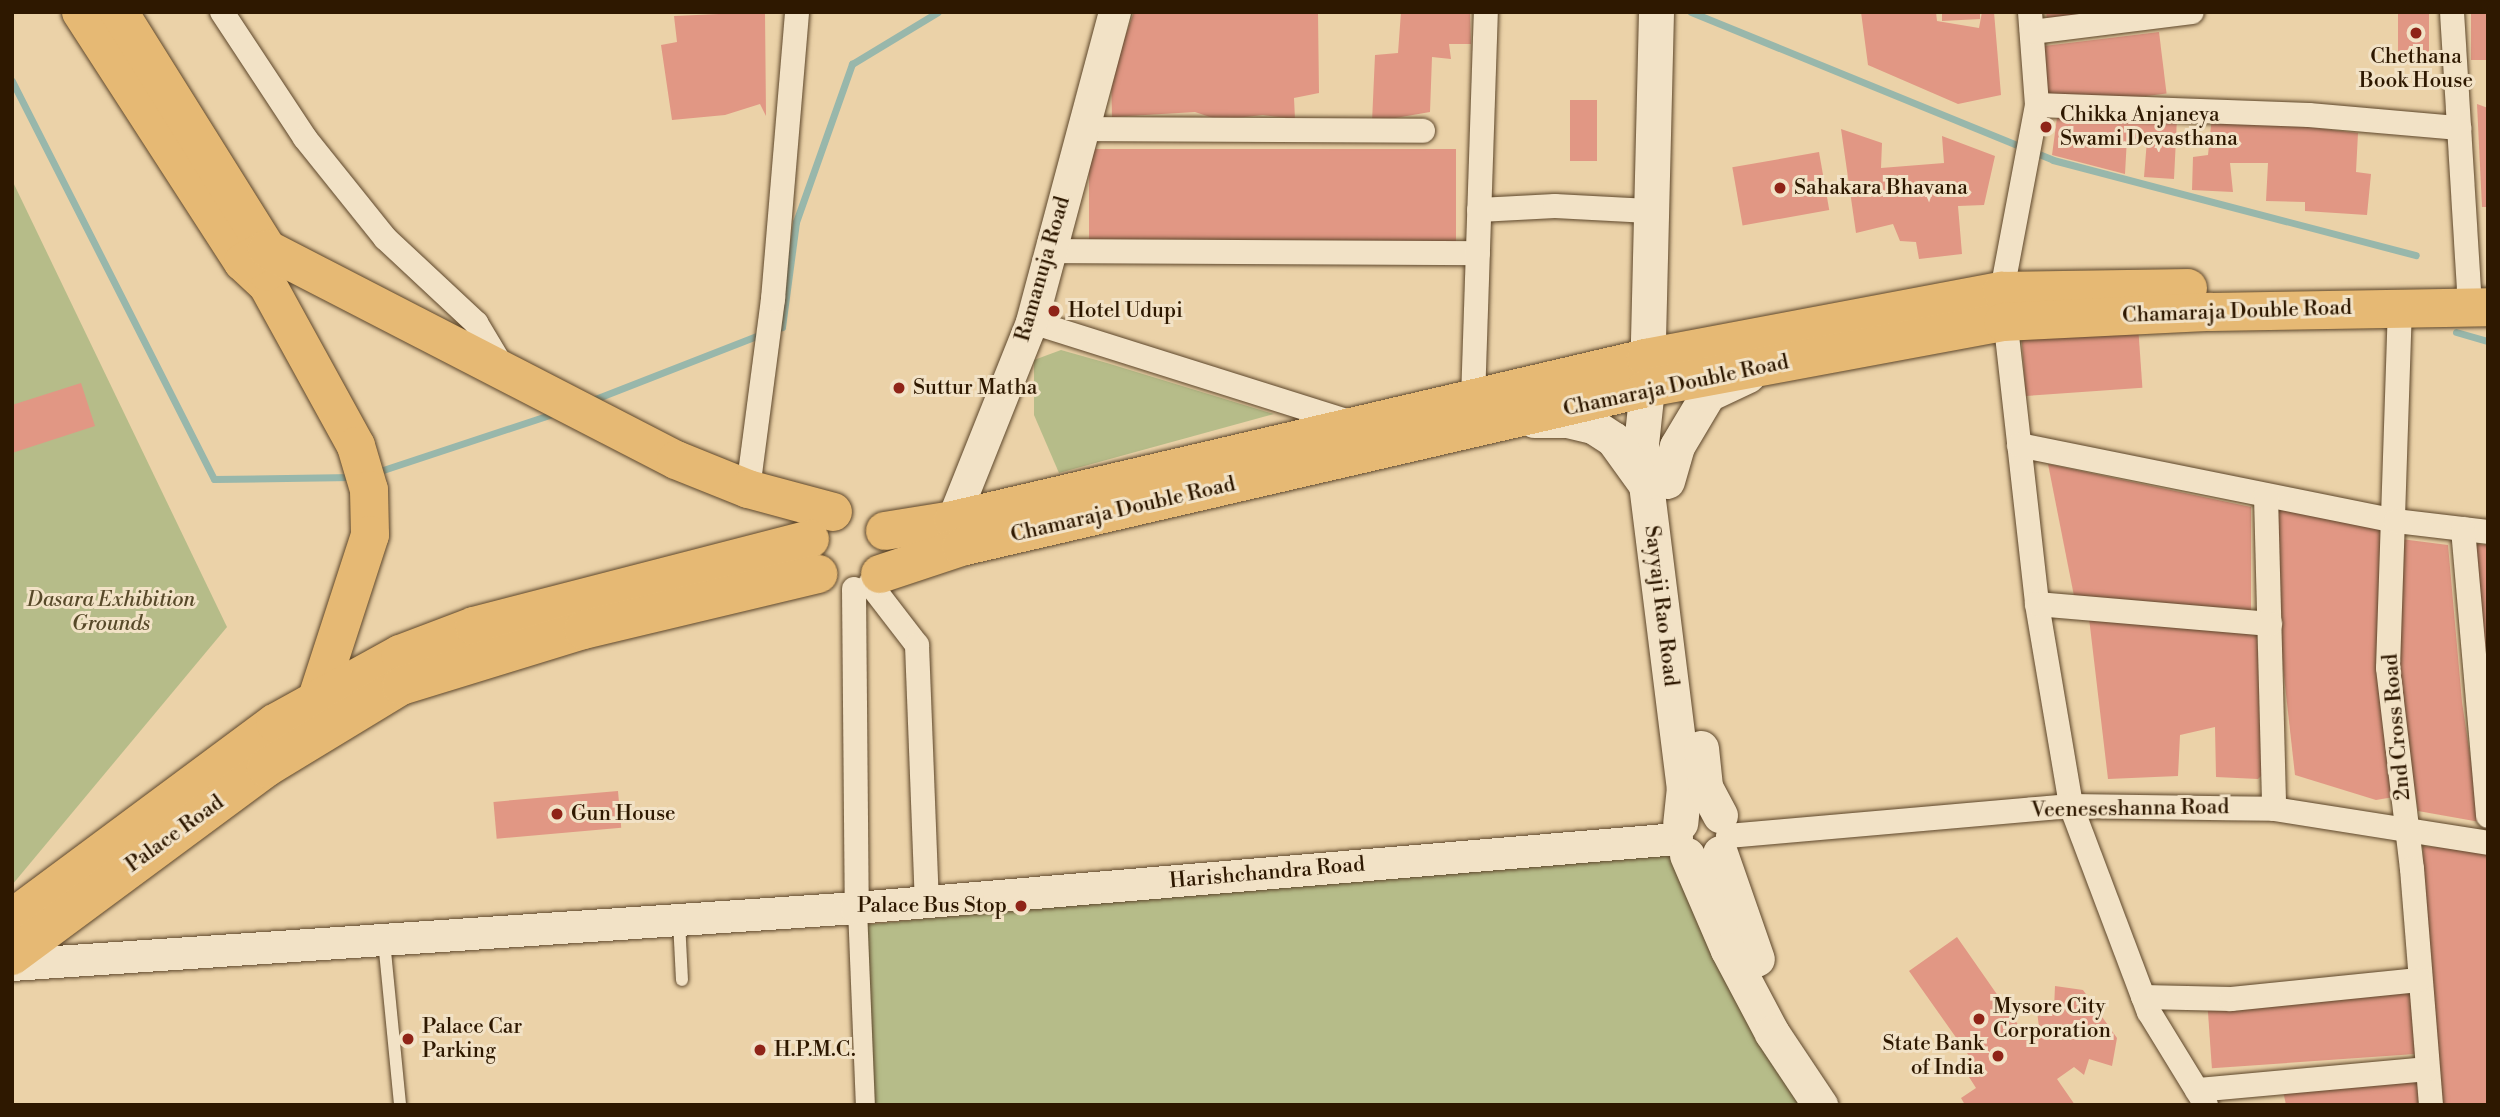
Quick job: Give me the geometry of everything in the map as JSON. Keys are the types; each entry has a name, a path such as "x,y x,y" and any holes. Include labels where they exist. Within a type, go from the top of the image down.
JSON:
{"main road":[{"path":"12,918 264,731 583,629 820,541 863,510 886,531 889,553 868,582 840,588 820,541 748,489 676,460 503,369 259,265 82,12"},
{"path":"119,12 356,446 370,506 364,562 330,711"},
{"name":"Sayyaji Rao Road","path":"1656,12 1648,211 1646,373 1662,440 1657,483 1684,788 1702,837 1747,939 1796,1039 1843,1105"},
{"name":"Chamaraja Double Road","path":"868,582 961,547 1518,420 1646,373 2003,307 2376,284 2482,297"},
{"name":"Chamaraja Double Road","path":"1646,373 1781,363 2003,307 2400,306 2482,297"},
{"path":"1518,420 1567,420 1593,426 1657,483 1708,394 1781,363"},
{"path":"886,531 953,520 1473,400 1646,373"},
{"name":"Palace Road","path":"12,956 255,776 330,711"},
{"path":"1702,837 1747,985 1788,1062 1821,1105"}],"street":[{"path":"222,12 305,138 385,238 476,323 503,369"},
{"path":"748,489 773,299 797,12"},
{"name":"Ramanuja Road","path":"953,520 1032,322 1048,251 1115,12"},
{"path":"1473,400 1486,12"},
{"path":"2192,12 2031,22 2037,105 2003,307 2037,604 2071,806 2143,997 2201,1097 2427,1069"},
{"path":"2452,12 2459,128 2482,297"},
{"path":"2037,105 2309,115 2459,128"},
{"path":"1083,129 1423,131"},
{"path":"1479,210 1555,206 1648,211"},
{"path":"1048,251 1478,253"},
{"name":"2nd Cross Road","path":"2400,306 2396,521 2388,668 2407,831 2431,1105"},
{"path":"1032,322 1363,426"},
{"path":"2019,445 2396,521 2488,532"},
{"path":"2266,496 2274,809"},
{"path":"2463,529 2488,816"},
{"path":"868,582 917,645 927,901"},
{"path":"865,1105 857,908 868,582"},
{"path":"2037,604 2270,624"},
{"name":"Veeneseshanna Road","path":"1702,837 2071,806 2274,809 2488,843"},
{"name":"Harishchandra Road","path":"12,965 857,908 1702,837"},
{"path":"2143,997 2231,999 2419,980"}],"lane":[{"path":"679,920 682,980"},
{"path":"383,939 400,1105"}],"green space":[{"name":"Dasara Exhibition Grounds","path":"12,180 227,627 12,885"},
{"path":"1061,350 1274,414 1059,473 1034,415 1034,360"},
{"path":"1679,845 1824,1105 867,1105 863,925"}],"building":[{"path":"765,12 766,116 760,104 725,115 672,120 661,45 677,42 674,16"},
{"path":"1134,12 1318,12 1319,93 1294,98 1295,119 1263,115 1219,120 1195,112 1112,117 1111,75"},
{"path":"1401,12 1470,12 1471,44 1449,44 1451,59 1432,57 1430,112 1372,122 1375,55 1398,53"},
{"path":"1861,12 1936,12 1937,21 1979,28 1982,12 1994,12 2001,95 1958,104 1868,65"},
{"path":"1942,12 1980,12 1980,19 1942,21"},
{"path":"2046,12 2143,12 2048,26"},
{"name":"Chethana Book House","path":"2398,12 2429,12 2429,57 2398,57"},
{"path":"2471,12 2488,12 2488,60 2471,60"},
{"path":"2159,32 2167,94 2047,108 2040,47"},
{"path":"1570,100 1597,100 1597,161 1570,161"},
{"path":"2477,104 2488,108 2488,207 2482,207"},
{"path":"2058,110 2177,118 2174,179 2144,177 2147,140 2127,138 2125,174 2052,155"},
{"path":"2212,116 2358,133 2356,172 2371,174 2367,215 2305,211 2305,202 2266,201 2268,163 2230,163 2233,192 2192,190 2193,157 2208,155"},
{"path":"1841,129 1882,143 1881,168 1944,163 1942,136 1995,156 1984,205 1958,206 1962,254 1919,259 1916,242 1900,241 1893,224 1856,233"},
{"path":"1089,149 1456,149 1456,249 1089,249"},
{"name":"Sahakara Bhavana","path":"1819,152 1829,210 1743,225 1732,167"},
{"path":"2138,325 2142,388 2026,396 2021,333"},
{"path":"81,383 95,426 12,453 12,405"},
{"path":"2048,464 2251,507 2251,613 2075,601"},
{"path":"2279,508 2387,529 2394,797 2376,800 2295,775 2272,568"},
{"path":"2401,539 2448,545 2462,702 2480,822 2418,811 2395,665"},
{"path":"2476,544 2488,545 2488,684"},
{"path":"2089,618 2257,635 2264,773 2258,779 2216,777 2215,727 2180,735 2178,776 2108,779"},
{"name":"Gun House","path":"618,791 621,828 497,839 493,802"},
{"path":"2423,846 2488,852 2488,1105 2443,1105 2424,919"},
{"name":"Mysore City Corporation","path":"1957,937 2026,1036 2039,1027 2037,1011 2054,1009 2055,986 2083,990 2117,1038 2112,1066 2089,1059 2084,1075 2074,1067 2057,1079 2075,1105 1965,1105 1961,1098 1976,1088 1969,1077 1979,1070 1909,971"},
{"path":"2414,991 2418,1054 2212,1068 2208,1005"},
{"path":"2421,1074 2424,1105 2286,1105 2282,1086"}],"waterway":[{"path":"776,329 782,327 796,222 852,64 938,12"},
{"path":"1691,12 2053,160 2416,255"},
{"path":"12,81 214,479 352,477"},
{"path":"2456,332 2488,341"},
{"path":"590,401 764,333"},
{"path":"377,472 555,413"}],"place":[{"name":"Chethana Book House","path":"2416,33"},
{"name":"Chikka Anjaneya Swami Devasthana","path":"2046,127"},
{"name":"Sahakara Bhavana","path":"1780,188"},
{"name":"Hotel Udupi","path":"1054,311"},
{"name":"Suttur Matha","path":"899,388"},
{"name":"Gun House","path":"557,814"},
{"name":"Palace Bus Stop","path":"1021,906"},
{"name":"Mysore City Corporation","path":"1979,1019"},
{"name":"Palace Car Parking","path":"408,1039"},
{"name":"H.P.M.C.","path":"760,1050"},
{"name":"State Bank of India","path":"1998,1056"}]}
